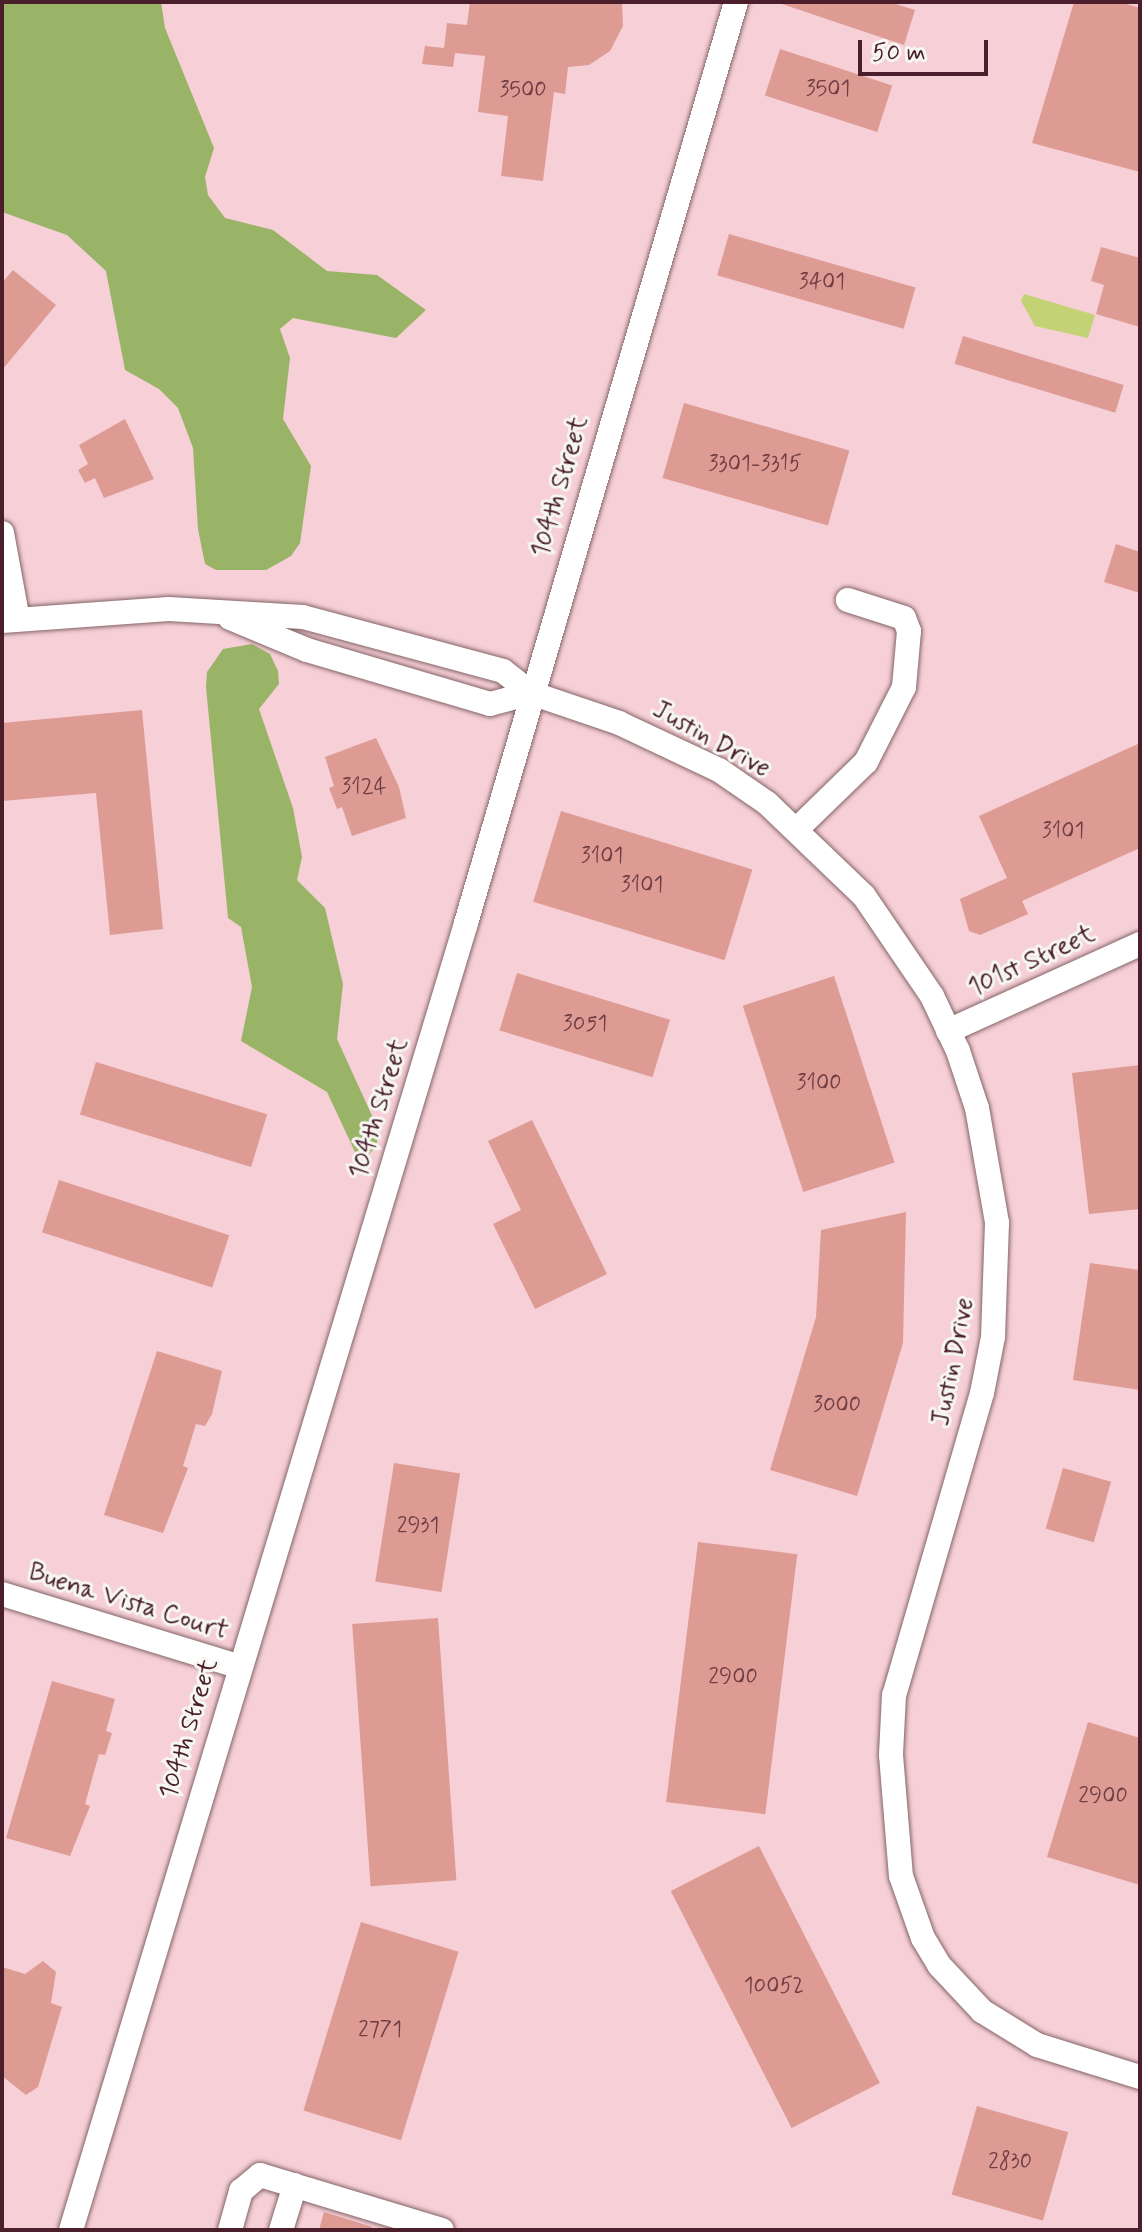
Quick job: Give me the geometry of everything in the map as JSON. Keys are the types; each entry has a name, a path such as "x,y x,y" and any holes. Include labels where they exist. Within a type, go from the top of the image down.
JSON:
{"street":[{"name":"104th Street","path":"71,2230 238,1666 466,923 736,2"},
{"path":"2,533 10,621"},
{"path":"797,829 866,762 904,687 903,654 909,631 904,618 848,600"},
{"name":"Justin Drive","path":"10,621 119,611 288,615 343,625 503,671 531,693 671,745 719,770 797,829 864,896 891,931 948,1031 977,1108 991,1167 998,1280 982,1393 894,1695 891,1755 901,1876 923,1938 949,1977 982,2011 1037,2045 1140,2077"},
{"name":"Justin Drive","path":"217,612 307,650 490,704 531,693"},
{"name":"101st Street","path":"948,1031 1140,944"},
{"name":"Buena Vista Court","path":"2,1594 238,1666"},
{"path":"230,2230 249,2181 260,2175 442,2230"},
{"path":"281,2230 295,2185"}],"shaded area":[{"path":"2,2 1140,2 1140,2230 2,2230"}],"green space":[{"path":"2,2 161,2 165,28 214,148 205,177 208,195 225,218 273,230 327,271 377,275 426,310 396,338 293,318 280,329 290,358 283,419 311,466 300,543 291,556 266,570 216,570 205,564 198,529 193,448 178,408 159,389 125,370 106,271 67,235 2,212"},
{"path":"1024,294 1095,315 1088,338 1035,326 1021,301"},
{"path":"252,644 270,654 278,671 279,684 259,709 293,808 302,857 297,880 325,908 343,984 337,1039 379,1131 376,1147 367,1156 355,1152 327,1092 241,1041 252,987 241,927 228,918 206,687 207,672 223,649"}],"building":[{"path":"470,2 622,2 623,26 610,51 589,65 568,67 565,94 554,92 543,181 501,176 508,116 478,112 485,56 455,53 453,67 422,64 425,46 444,48 447,23 467,25"},
{"path":"776,2 889,2 915,10 904,45"},
{"path":"1074,2 1120,2 1140,8 1140,172 1032,143"},
{"path":"780,49 892,85 877,132 765,96"},
{"path":"729,234 915,287 904,329 717,275"},
{"path":"1101,247 1140,258 1140,327 1096,314 1104,285 1091,281"},
{"path":"13,270 56,305 2,370 2,283"},
{"path":"963,336 1124,385 1115,413 955,364"},
{"path":"684,403 849,450 828,525 663,478"},
{"path":"125,419 154,479 104,498 95,478 85,483 78,470 88,464 79,445"},
{"path":"1116,544 1140,552 1140,593 1104,582"},
{"path":"142,710 163,929 110,935 96,793 2,801 2,723"},
{"path":"376,738 399,787 406,818 352,836 342,807 337,809 329,788 334,786 325,757"},
{"path":"1140,743 1140,848 1022,901 1028,914 980,935 969,931 960,899 1007,878 979,816"},
{"path":"561,811 752,869 724,960 533,902"},
{"path":"517,973 670,1020 652,1077 499,1030"},
{"path":"834,976 895,1162 803,1192 743,1006"},
{"path":"96,1062 267,1114 251,1167 80,1115"},
{"path":"1140,1065 1140,1209 1089,1214 1072,1073"},
{"path":"532,1120 607,1274 535,1309 493,1224 521,1210 488,1141"},
{"path":"59,1180 229,1235 212,1288 42,1232"},
{"path":"906,1212 903,1343 857,1496 770,1470 816,1317 821,1230"},
{"path":"1090,1263 1140,1270 1140,1390 1073,1380"},
{"path":"157,1351 222,1371 212,1414 205,1426 196,1424 183,1466 188,1468 163,1533 104,1515"},
{"path":"394,1463 460,1473 441,1592 375,1582"},
{"path":"1063,1468 1111,1482 1094,1542 1046,1529"},
{"path":"698,1542 797,1554 765,1814 666,1802"},
{"path":"438,1618 456,1880 371,1886 352,1624"},
{"path":"52,1681 115,1699 106,1731 112,1733 105,1755 99,1754 85,1804 90,1806 70,1856 6,1838"},
{"path":"1088,1722 1140,1738 1140,1885 1047,1857"},
{"path":"759,1846 880,2083 792,2128 671,1891"},
{"path":"361,1922 459,1952 401,2140 303,2110"},
{"path":"43,1961 56,1972 51,2003 62,2007 38,2087 26,2095 2,2076 2,1967 25,1974"},
{"path":"977,2106 1068,2132 1043,2221 952,2194"},
{"path":"324,2212 372,2227 371,2230 319,2230"}]}
